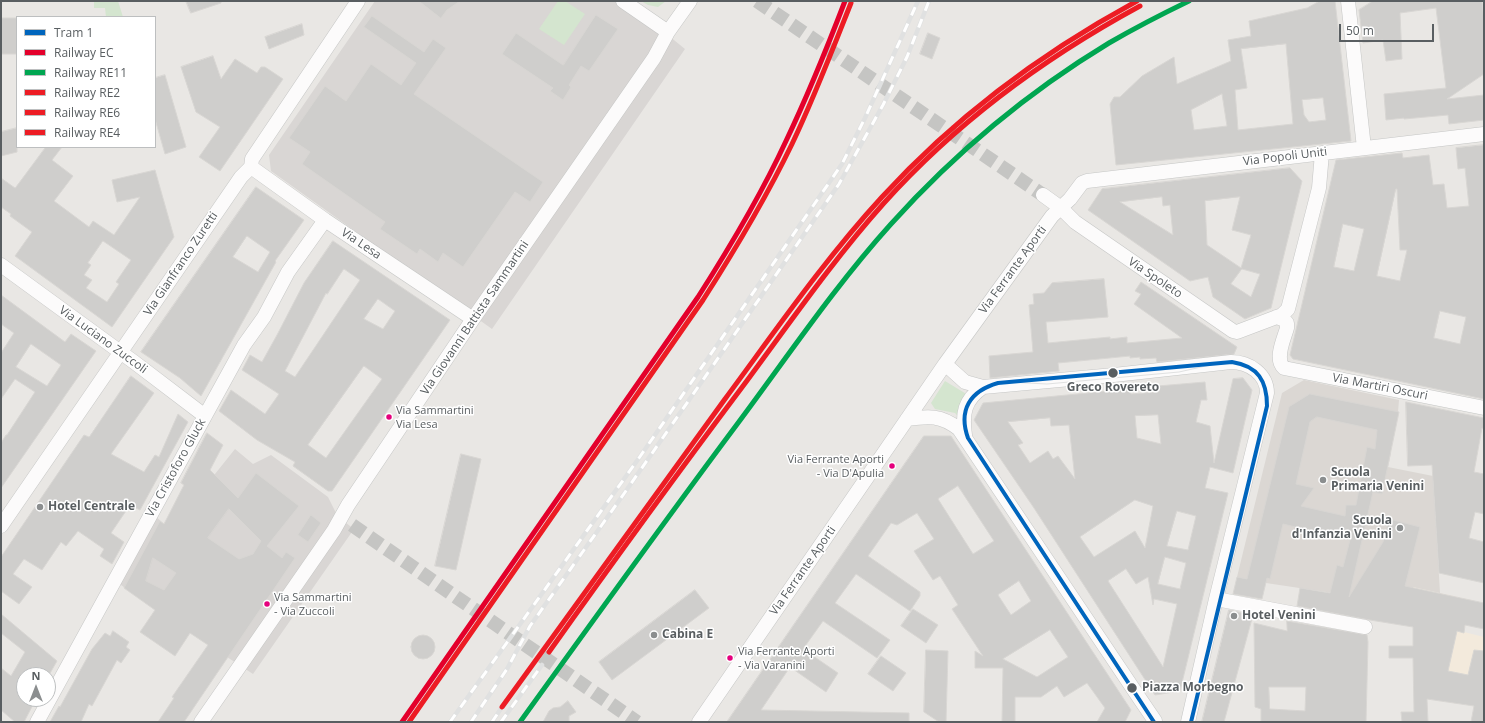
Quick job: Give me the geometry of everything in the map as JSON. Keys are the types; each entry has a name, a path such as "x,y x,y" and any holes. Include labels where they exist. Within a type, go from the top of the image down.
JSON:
{"street":[{"name":"Via Gianfranco Zuretti","path":"1,526 241,177 250,167 252,159 358,1"},
{"path":"623,1 668,32"},
{"name":"Via Giovanni Battista Sammartini","path":"201,722 334,530 347,521 473,319 654,58 668,32 690,1"},
{"path":"1348,1 1364,148"},
{"name":"Via Popoli Uniti","path":"1086,181 1484,134"},
{"path":"1276,318 1284,314 1289,306 1318,188 1322,153"},
{"name":"Via Lesa","path":"250,167 325,220 473,319"},
{"name":"Via Ferrante Aporti","path":"699,722 945,364 1052,216 1070,199 1082,183 1086,181"},
{"name":"Via Spoleto","path":"1043,195 1061,208 1075,222 1233,331 1241,331 1276,318"},
{"name":"Via Cristoforo Gluck","path":"37,722 244,345 264,317 288,272 325,220"},
{"name":"Via Luciano Zuccoli","path":"1,265 205,416"},
{"name":"Via Martiri Oscuri","path":"1276,318 1283,319 1287,326 1279,356 1282,366 1287,369 1484,408"},
{"path":"945,364 965,382 983,387 1153,372 1226,362 1237,362 1247,365 1260,374 1267,386 1267,393 1216,599 1188,722"},
{"path":"965,436 963,417 966,407 971,398 983,387"},
{"path":"907,419 929,416 940,418 954,424 965,436 1156,722"},
{"path":"1216,599 1365,627"}],"shaded area":[{"path":"375,1 616,1 669,36 685,49 492,329 271,171 269,155"},
{"name":"Scuola Primaria Venini","path":"1304,380 1399,400 1398,412 1383,450 1391,453 1388,467 1433,476 1440,593 1413,587 1413,605 1266,583 1237,577 1282,393"},
{"path":"235,449 253,464 271,455 328,497 338,517 354,529 253,674 155,610 117,582 153,514 164,524 215,474"},
{"path":"1413,587 1471,600 1464,632 1484,637 1484,707 1440,701 1440,678 1413,678"}],"green space":[{"path":"94,1 118,1 123,16 106,16 105,8 94,8"},
{"path":"558,1 565,1 585,14 564,45 539,29"},
{"path":"641,1 666,1 658,7 648,5"},
{"path":"945,381 968,395 960,419 955,413 935,409 931,403"}],"building":[{"path":"186,1 221,1 221,3 191,13"},
{"path":"419,1 460,1 447,10 441,18"},
{"path":"1320,1 1335,1 1351,141 1116,165 1110,104 1114,97 1120,97 1142,76 1174,57 1177,84 1231,61 1228,40 1251,36 1249,21 1307,8","holes":["1286,44 1293,124 1238,130 1235,90 1247,88 1241,49","1222,94 1227,126 1194,130 1191,110","1323,98 1326,120 1309,122 1304,115 1302,100"]},
{"path":"1373,1 1482,1 1484,21 1484,74 1447,99 1484,95 1484,120 1449,124 1448,115 1386,120 1384,94 1446,88 1436,8 1400,13 1402,59 1386,61 1383,40 1363,43 1359,10"},
{"path":"596,15 618,29 589,71 581,66 569,85 571,87 563,100 550,91 553,88 502,54 516,33 563,65"},
{"path":"372,16 424,52 433,39 446,48 414,94 543,182 530,202 515,192 463,267 443,253 438,262 420,249 417,254 380,229 385,222 302,164 310,152 289,138 325,86 346,101 371,64 401,85 416,63 364,27"},
{"path":"1,18 16,18 16,54 1,54"},
{"path":"302,24 304,35 269,49 265,37"},
{"path":"928,33 940,38 932,59 920,54"},
{"path":"213,56 221,79 235,59 257,73 261,67 265,67 283,79 220,171 199,157 220,127 196,112 181,67"},
{"path":"165,75 186,147 165,154 156,122 156,78"},
{"path":"16,128 17,152 1,156 1,132"},
{"path":"1484,145 1484,399 1293,359 1290,355 1336,160 1402,153 1403,158 1429,155 1433,185 1444,184 1447,208 1469,206 1465,168 1458,169 1456,148","holes":["1396,189 1400,250 1407,250 1400,281 1377,276","1343,224 1364,229 1354,271 1334,267","1440,311 1466,317 1460,344 1434,338"]},
{"path":"45,148 61,148 52,160 73,176 54,201 89,227 93,221 114,235 140,197 117,202 112,180 155,170 174,237 112,327 15,256 32,232 10,216 11,214 1,207 1,178 15,188","holes":["103,241 131,260 116,282 119,284 107,302 86,288 92,280 84,275 91,265 88,263"]},
{"path":"1290,168 1302,181 1271,308 1245,319 1213,297 1208,277 1190,281 1088,210 1102,189","holes":["1162,197 1163,206 1170,205 1173,235 1120,202","1240,197 1232,230 1251,235 1241,268 1207,245 1205,201","1242,269 1260,274 1251,297 1231,284"]},
{"path":"256,187 304,220 275,261 276,262 201,396 180,378 141,352","holes":["247,236 270,252 258,272 233,257"]},
{"path":"333,241 450,320 332,491 328,491 293,466 295,462 257,440 219,411 231,390 265,414 279,394 242,370 250,355 262,362 304,283","holes":["344,269 360,280 295,377 285,371 326,293 327,294","378,299 395,311 383,329 364,319","364,366 382,379 326,458 308,445"]},
{"path":"1104,279 1108,317 1046,322 1048,343 1110,337 1110,339 1127,337 1127,343 1182,338 1134,304 1141,294 1135,291 1141,282 1237,347 1234,354 1157,362 1156,358 1140,359 1140,357 1130,358 1130,356 1058,363 1059,371 990,378 989,356 1033,352 1029,305 1034,304 1033,294 1044,293 1052,283"},
{"path":"1,295 65,342 71,334 96,351 1,488 1,443 35,392 15,379 1,399 1,353 14,333 1,324","holes":["31,344 61,365 47,386 16,367"]},
{"path":"131,376 154,393 111,454 144,472 155,455 159,457 178,414 188,422 140,510 130,505 111,533 124,542 112,564 100,556 104,549 78,531 66,546 61,542 42,570 24,559 13,574 32,587 19,604 1,591 1,557 84,435 89,437"},
{"path":"1243,378 1252,390 1233,473 1210,467 1205,488 1228,493 1180,691 1155,695 1034,508 974,420 983,403 1130,389 1131,394 1158,392 1158,386 1205,382 1207,400 1201,400 1196,422 1210,426 1214,463 1233,379","holes":["1158,415 1161,444 1137,438 1135,416","1050,418 1051,426 1069,425 1075,479 1058,456 1053,459 1048,451 1030,463 1018,445 1023,443 1008,422","1135,500 1153,506 1145,548 1135,531 1094,557 1080,537","1177,511 1196,516 1188,550 1167,546","1165,557 1186,563 1180,589 1158,584","1126,569 1136,584 1148,577 1153,605 1154,599 1177,604 1163,667 1108,581"]},
{"path":"1310,394 1399,412 1382,494 1373,492 1349,597 1383,542 1389,519 1420,527 1405,586 1484,603 1484,629 1465,625 1464,633 1457,631 1448,671 1468,675 1474,650 1484,651 1484,722 1471,722 1474,706 1427,699 1428,722 1402,722 1401,712 1414,712 1413,658 1389,658 1389,646 1413,646 1413,627 1297,606 1300,588 1330,593 1337,565 1343,567 1350,540 1283,524 1270,579 1267,578 1262,599 1233,594 1237,577 1247,579 1289,407","holes":["1317,417 1377,430 1375,449 1367,447 1356,505 1346,505 1345,516 1301,506 1314,488 1296,484 1310,422"]},
{"path":"1406,402 1484,418 1484,429 1482,428 1474,472 1484,474 1484,514 1475,512 1469,538 1484,542 1484,583 1439,573 1432,465 1408,466"},
{"path":"207,433 223,445 210,470 238,498 256,473 299,506 267,546 282,558 286,552 295,558 184,722 158,722 174,698 172,697 208,645 190,633 175,656 140,632 155,610 124,588 160,521 164,524 184,485 181,483","holes":["229,509 261,541 253,554 239,559 208,538","153,558 176,573 164,590 146,581"]},
{"path":"924,436 951,436 1131,710 1125,722 1097,722 1105,708 1087,683 1064,697 1057,686 1041,697 1015,697 1015,722 1002,722 1003,668 975,668 975,651 983,656 952,609 958,605 940,576 933,580 914,551 934,539 917,513 897,525 891,523 868,556 920,592 920,596 910,611 856,574 835,603 890,640 877,658 823,621 803,649 838,673 826,692 790,667 761,710 909,713 909,722 727,722","holes":["958,486 994,541 973,554 938,499","1019,581 1031,601 1011,615 998,595","1050,630 1068,657 1037,677 1003,659"]},
{"path":"461,454 481,459 456,570 435,566"},
{"path":"311,515 321,523 308,542 298,535"},
{"name":"Cabina E","path":"695,590 709,608 612,680 599,662"},
{"path":"913,609 938,625 926,643 901,626"},
{"path":"1229,610 1253,615 1224,722 1202,722"},
{"path":"1,614 57,661 54,667 16,667 25,652 1,633"},
{"path":"1287,621 1367,635 1366,722 1261,722 1261,709 1255,707 1254,623 1287,631","holes":["1269,687 1306,687 1305,711 1270,709"]},
{"path":"113,631 129,642 126,647 130,650 121,663 117,660 92,706 89,704 81,722 50,722 92,649 105,633 110,636"},
{"path":"423,635 431,639 435,647 431,655 423,659 415,655 411,647 415,639"},
{"path":"926,650 948,651 946,722 939,722 924,712"},
{"path":"881,656 906,673 893,691 868,674"},
{"path":"16,667 16,707 32,707 24,722 15,722 1,710 1,668 11,676"},
{"path":"568,701 576,712 569,716 569,722 543,722 549,711 553,708 560,707"}],"tunnel":[{"path":"757,1 1043,195"},
{"path":"352,525 637,722"}],"tram line":[{"name":"1","path":"1154,722 968,438 965,428 966,410 969,403 980,391 998,383 1232,362 1248,367 1254,371 1263,382 1267,397 1267,406 1191,722"},
{"path":"1008,382 1047,384 1179,372 1219,363"}],"railway":[{"path":"450,722 639,458 842,164 865,118 918,1"},
{"path":"471,722 507,669 530,626 621,498 839,184 883,105 907,57 929,1"},
{"path":"501,722 542,665"},
{"path":"492,722 502,707"}],"rail line":[{"name":"EC","path":"402,722 698,297 722,259 756,201 786,141 817,71 845,1"},
{"name":"RE2","path":"502,707 782,321 841,245 882,197 910,167 970,113 1001,88 1067,42 1137,1"},
{"name":"RE11","path":"520,722 655,535 812,322 850,272 915,198 966,149 1021,103 1050,82 1109,43 1189,1"},
{"name":"RE4","path":"409,722 703,300 727,262 750,224 792,144 851,3"},
{"name":"RE6","path":"549,652 645,518 812,293 847,247 884,203 941,145 1003,94 1070,47 1140,6"}],"place":[{"name":"Greco Rovereto","path":"1113,373"},
{"name":"Via Sammartini Via Lesa","path":"389,417"},
{"name":"Via Ferrante Aporti - Via D'Apulia","path":"892,466"},
{"name":"Scuola Primaria Venini","path":"1323,480"},
{"name":"Hotel Centrale","path":"40,507"},
{"name":"Scuola d'Infanzia Venini","path":"1400,528"},
{"name":"Via Sammartini - Via Zuccoli","path":"267,604"},
{"name":"Hotel Venini","path":"1234,616"},
{"name":"Cabina E","path":"654,635"},
{"name":"Via Ferrante Aporti - Via Varanini","path":"730,658"},
{"name":"Piazza Morbegno","path":"1132,688"}]}
